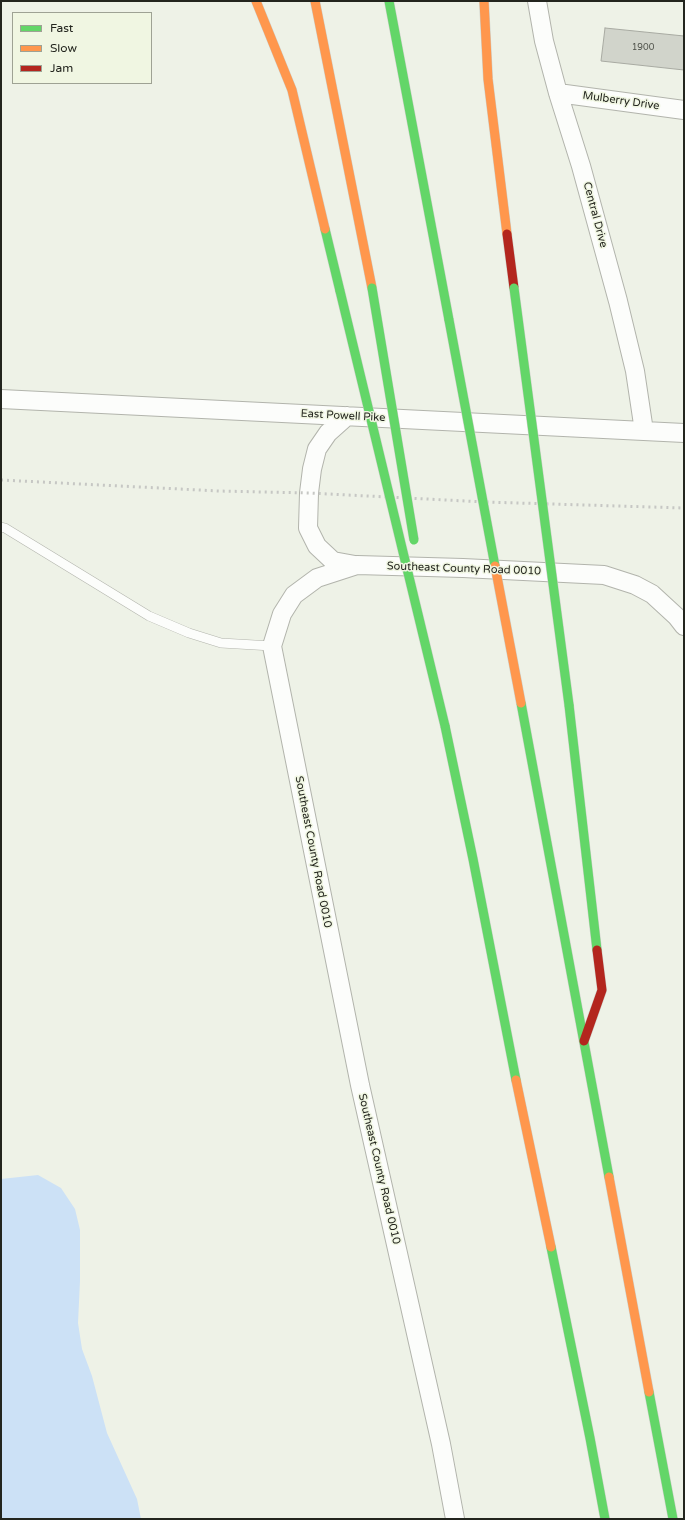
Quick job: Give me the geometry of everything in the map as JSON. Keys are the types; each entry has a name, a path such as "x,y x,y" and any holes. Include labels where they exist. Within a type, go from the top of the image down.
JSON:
{"highway":[{"path":"256,1 292,90 445,726 606,1519"},
{"path":"315,1 372,288 420,578"},
{"path":"389,1 673,1519"},
{"path":"484,1 488,79 569,705 602,990 584,1042"},
{"path":"424,601 445,726"}],"street":[{"name":"Central Drive","path":"537,1 544,41 558,93 581,166 618,301 635,371 644,431"},
{"name":"Mulberry Drive","path":"558,93 684,110"},
{"name":"East Powell Pike","path":"1,399 684,433"},
{"path":"347,416 328,433 317,449 312,469 309,493 308,528 317,546 332,561 356,565"},
{"name":"Southeast County Road 0010","path":"455,1519 440,1436 360,1085 272,646 282,614 294,594 317,578 356,565 463,568 604,575 635,585 652,594 677,617 684,626"}],"lane":[{"path":"1,528 5,528 149,616 189,633 221,643 272,646"}],"water":[{"path":"38,1175 61,1188 75,1209 80,1230 78,1323 82,1349 92,1376 107,1433 137,1499 141,1519 1,1519 1,1179"}],"building":[{"path":"605,28 684,36 684,70 601,61"}],"railway":[{"path":"1,480 485,502 684,508"}],"traffic: fast":[{"path":"389,1 449,320"},
{"path":"325,229 340,291"},
{"path":"372,288 414,540"},
{"path":"514,288 569,705"},
{"path":"340,291 445,726"},
{"path":"449,320 495,566"},
{"path":"521,703 609,1177"},
{"path":"569,705 597,950"},
{"path":"445,726 473,859 516,1080"},
{"path":"551,1247 605,1519"},
{"path":"649,1392 673,1519"}],"traffic: slow":[{"path":"256,1 292,90 325,229"},
{"path":"315,1 372,288"},
{"path":"484,1 488,79 507,234"},
{"path":"495,566 521,703"},
{"path":"516,1080 551,1247"},
{"path":"609,1177 649,1392"}],"traffic: jam":[{"path":"507,234 514,288"},
{"path":"584,1041 602,990 597,950"}]}
